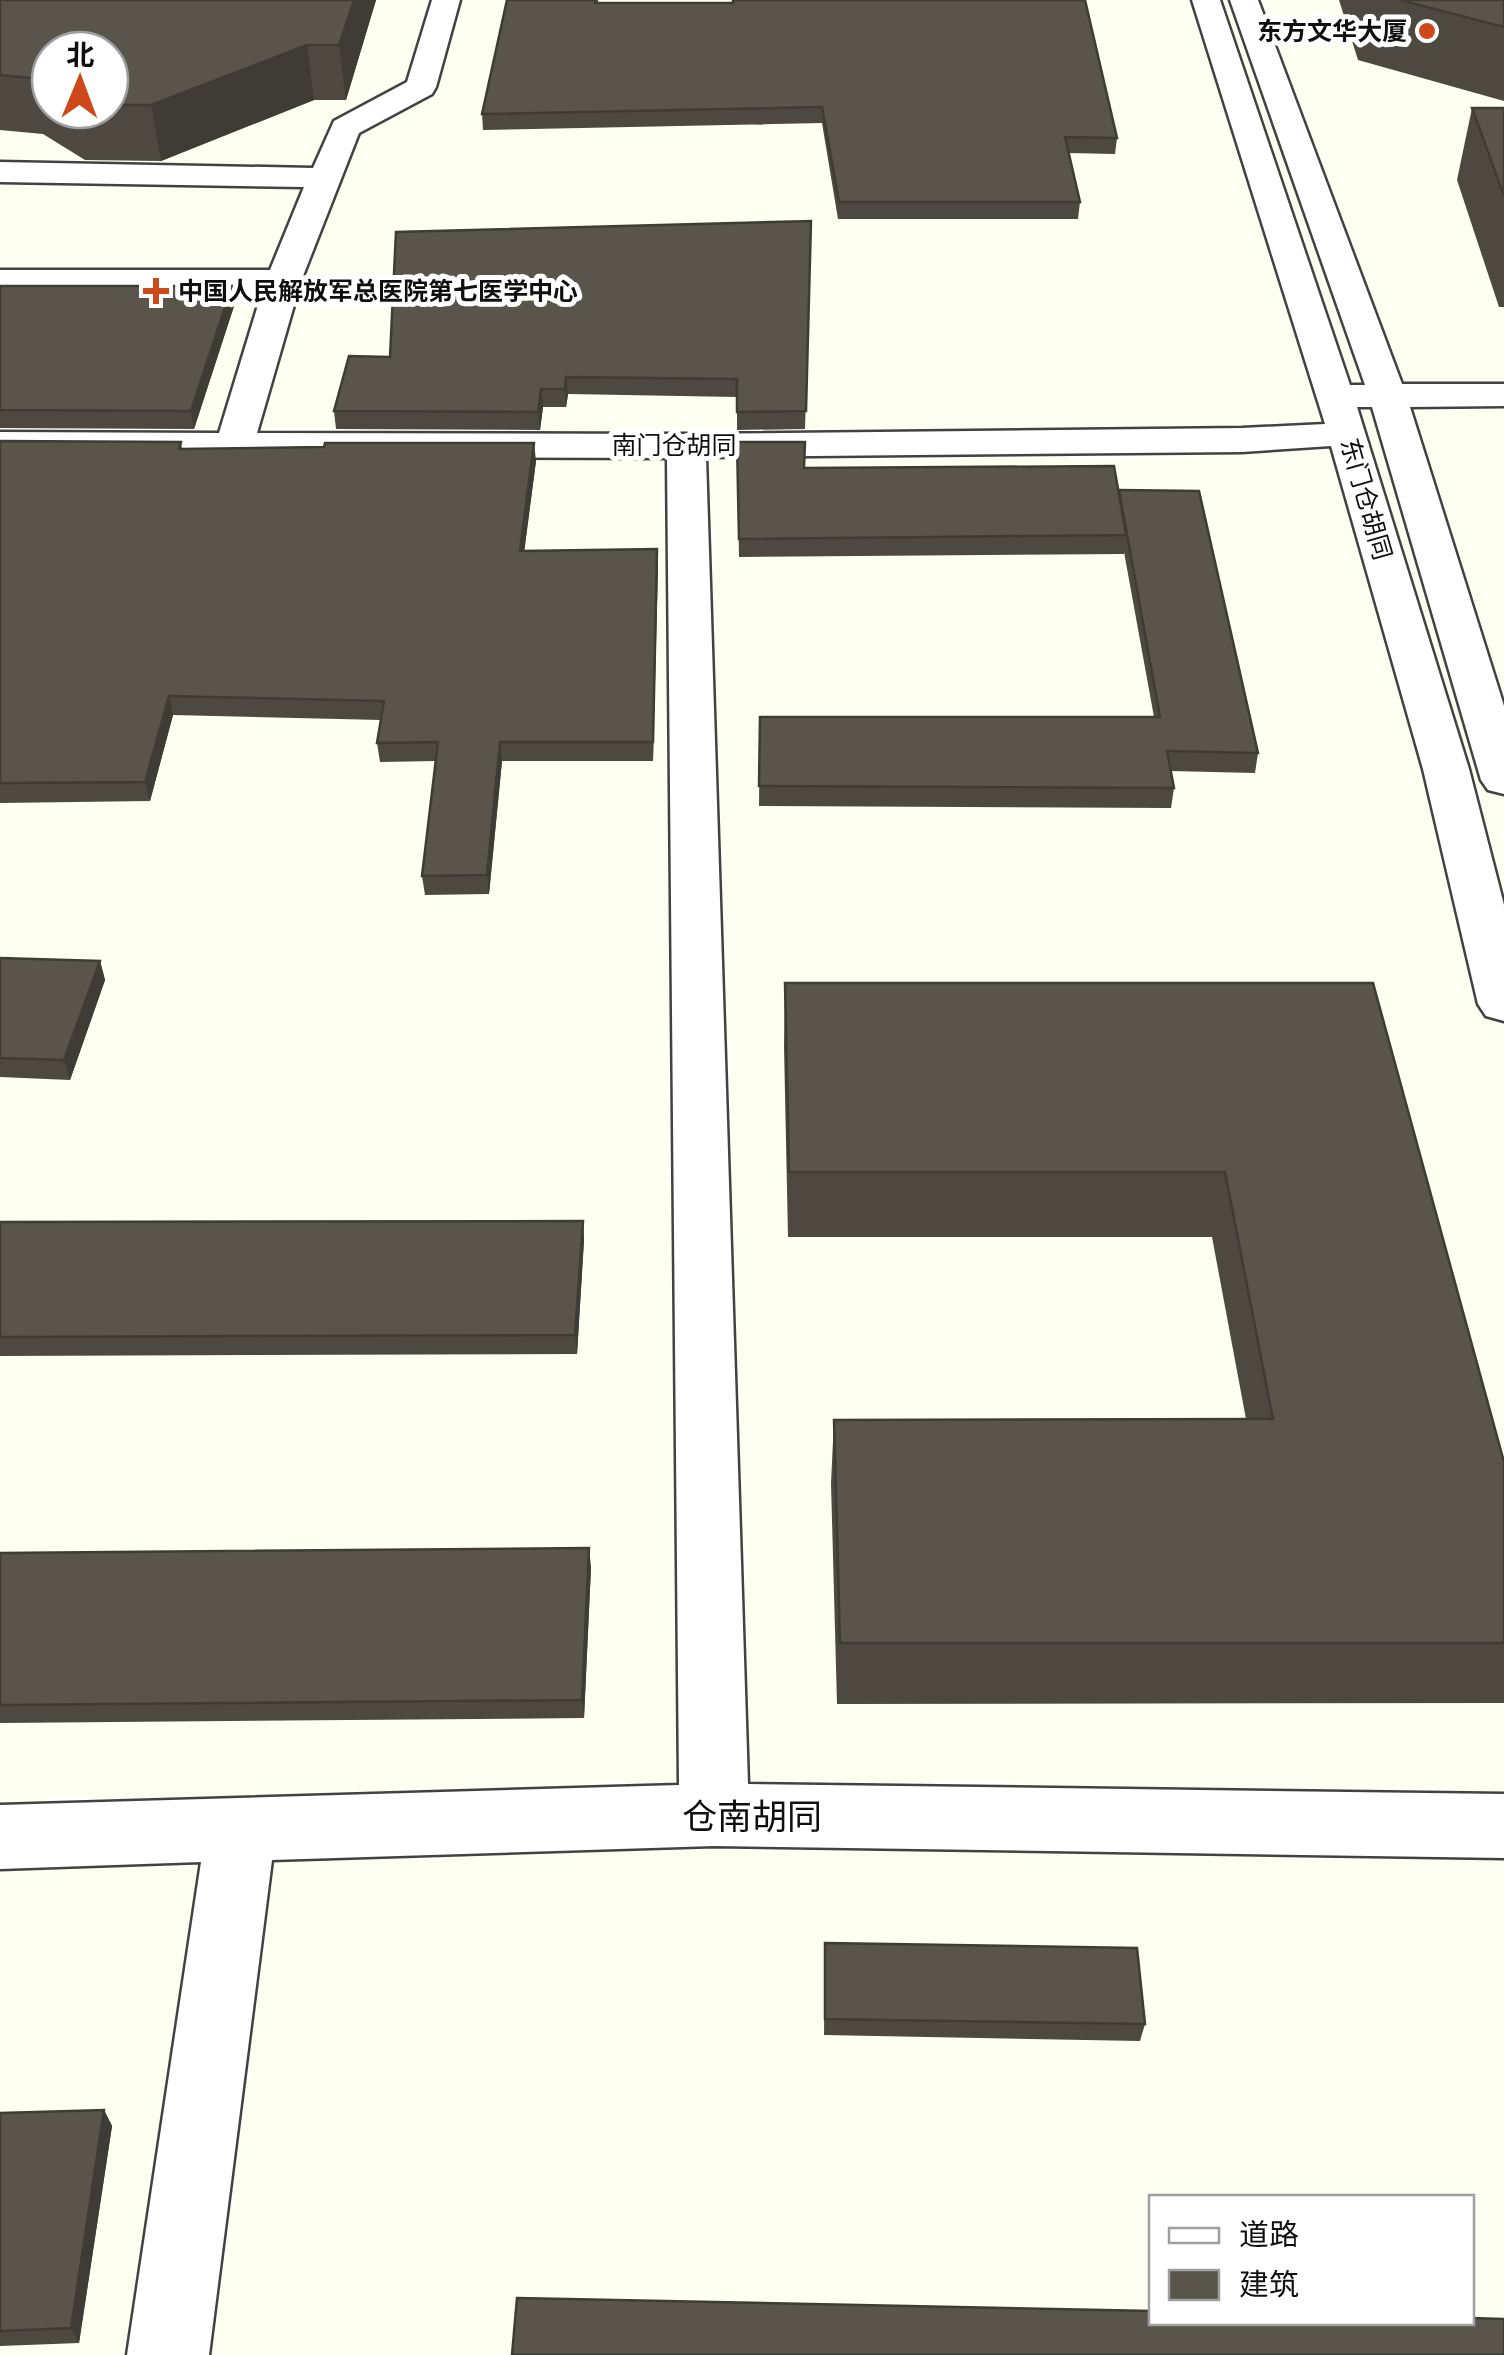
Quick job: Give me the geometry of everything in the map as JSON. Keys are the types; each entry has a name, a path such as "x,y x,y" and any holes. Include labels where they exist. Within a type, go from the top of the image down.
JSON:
{"street":[{"path":"234,443 284,281 345,128 421,88 446,0"},
{"name":"东门仓胡同","path":"1206,0 1341,415 1446,769 1504,1004"},
{"name":"东门仓胡同","path":"1244,0 1388,396 1503,774"},
{"path":"0,172 325,178"},
{"path":"0,281 284,281"},
{"name":"南门仓胡同","path":"0,444 686,446 1242,440 1341,415 1388,396 1504,395"},
{"path":"686,446 714,1815"},
{"name":"仓南胡同","path":"0,1837 714,1815 1504,1826"},
{"path":"168,2355 241,1830"}],"building":[{"path":"0,0 354,0 339,45 307,45 151,105 130,105 130,30 30,30 30,78 0,75"},
{"path":"507,0 1085,0 1117,138 1065,137 1080,202 839,202 822,107 482,114"},
{"path":"1400,0 1504,0 1504,27"},
{"path":"1472,108 1504,108 1504,196"},
{"path":"811,221 806,411 737,412 737,379 566,377 565,389 541,389 538,412 334,411 349,356 390,357 396,232"},
{"path":"0,286 232,286 191,411 0,410"},
{"path":"0,441 181,442 179,449 324,447 325,443 534,443 520,551 657,549 653,742 500,742 487,875 422,876 438,742 377,743 384,701 169,696 145,782 0,783"},
{"path":"737,442 805,442 804,468 1114,466 1126,535 739,539"},
{"path":"1119,490 1199,491 1258,753 1167,751 1174,788 759,786 760,717 1160,717"},
{"path":"0,958 100,961 64,1060 0,1058"},
{"path":"785,983 1373,983 1504,1462 1504,1643 840,1643 834,1420 1273,1419 1225,1172 789,1172"},
{"path":"583,1221 575,1335 0,1337 0,1222"},
{"path":"589,1548 582,1700 0,1705 0,1553"},
{"path":"825,1943 1137,1948 1145,2024 825,2019"},
{"path":"104,2110 71,2328 0,2331 0,2113"},
{"path":"517,2298 1149,2311 1149,2325 1474,2325 1474,2318 1504,2319 1504,2355 512,2355"}],"place":[{"name":"东方文华大厦","path":"1427,31"},
{"name":"中国人民解放军总医院第七医学中心","path":"156,291"}]}
